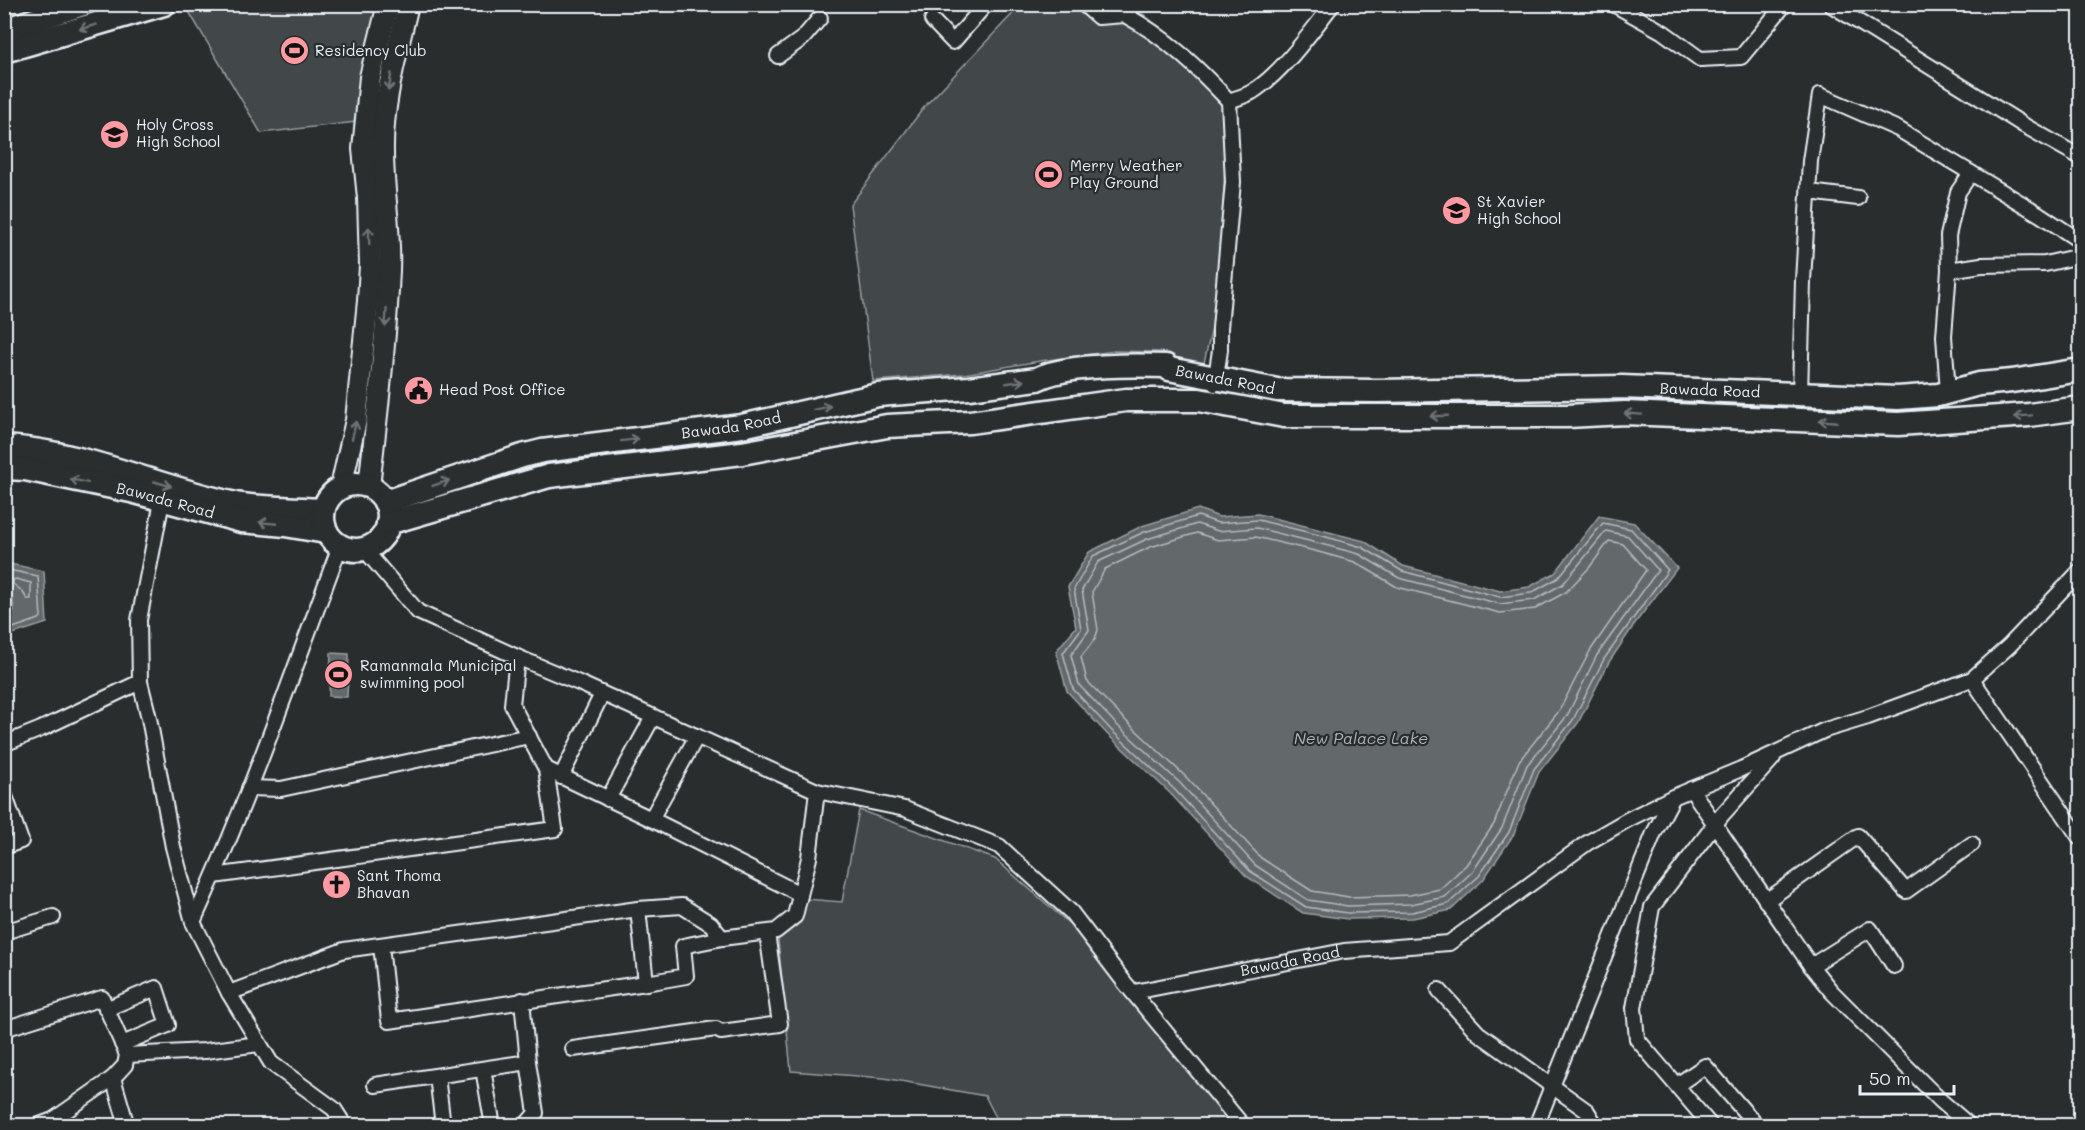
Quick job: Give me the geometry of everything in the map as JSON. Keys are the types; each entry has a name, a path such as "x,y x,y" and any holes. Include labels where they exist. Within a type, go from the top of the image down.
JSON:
{"main road":[{"path":"4,30 83,4"},
{"path":"4,51 164,4"},
{"path":"341,487 356,420 370,265 364,139 370,77 388,4"},
{"path":"4,447 90,462 330,529 352,550 364,549 380,539 384,353 390,266 382,151 390,80 408,4"},
{"name":"Bawada Road","path":"381,504 540,452 742,426 878,395 969,388 1037,378 1045,374 1119,365 1166,366 1169,369 1277,390 1377,391 1597,387 1898,398 1938,395 1979,384 2080,370"},
{"path":"330,529 331,495 341,487 355,484 381,504 549,476 742,453 887,426 970,422 1150,398 1212,402 1284,416 1567,416 1625,413 1898,424 2029,416 2080,408"},
{"name":"Bawada Road","path":"4,468 25,469 131,491 241,521 330,529"}],"street":[{"path":"932,20 953,42 986,4"},
{"path":"1083,4 1098,17 1129,10 1200,71 1229,101 1233,182 1220,350 1212,402"},
{"path":"1229,101 1250,93 1266,81 1305,39 1333,4"},
{"path":"1613,4 1663,33 1700,59 1741,57 1785,4"},
{"path":"1830,4 2080,158"},
{"path":"778,56 802,38 820,18"},
{"path":"1800,395 1810,161 1820,95 1898,129 2080,241"},
{"path":"1948,392 1944,336 1949,270 1948,236 1958,192 1971,173"},
{"path":"1809,192 1858,198"},
{"path":"1949,270 1981,265 2045,264 2080,256"},
{"path":"162,501 139,620 140,682 173,847 193,922 230,993 271,1063 334,1109 345,1125"},
{"path":"193,922 249,788 330,529"},
{"path":"364,549 418,612 817,791 905,809 999,846 1071,912 1243,1125"},
{"path":"1536,1125 1654,833 1673,797 1777,754 1825,730 1868,717 1972,679 2009,646 2080,571"},
{"path":"214,876 555,829 546,769 512,705 517,657"},
{"path":"1972,679 2080,838"},
{"path":"4,744 140,682"},
{"path":"561,777 602,694"},
{"path":"608,799 653,717"},
{"path":"249,788 281,789 529,736"},
{"path":"651,819 697,736"},
{"path":"1711,1125 1637,1039 1634,1008 1652,907 1715,824 1777,754"},
{"path":"546,769 800,894"},
{"path":"1691,789 1811,966 1832,992 1941,1101 1970,1125"},
{"path":"381,945 389,1021 686,976 684,946 776,931 795,916 809,858 817,791"},
{"path":"4,793 21,841 4,847"},
{"name":"Bawada Road","path":"1134,992 1344,951 1449,943 1587,843 1673,797"},
{"path":"1766,901 1858,836 1906,891 1972,844"},
{"path":"230,993 344,950 638,909 682,906 711,924 722,938"},
{"path":"638,909 646,983"},
{"path":"4,932 53,917"},
{"path":"1811,966 1870,929 1894,966"},
{"path":"573,1049 716,1029 720,1032 780,1024 767,933"},
{"path":"106,1008 156,988 168,1025 124,1049"},
{"path":"1439,990 1478,1033 1587,1111 1596,1125"},
{"path":"4,1029 102,998 124,1049 125,1065 113,1078 53,1120 37,1125"},
{"path":"522,1000 536,1113 525,1125"},
{"path":"124,1049 205,1051 260,1044"},
{"path":"375,1085 528,1062"},
{"path":"1677,1085 1706,1066 1757,1125"},
{"path":"483,1069 493,1125"},
{"path":"437,1076 443,1125"},
{"path":"113,1078 127,1125"}],"shaded area":[{"name":"Residency Club","path":"185,5 388,5 365,121 261,133"},
{"name":"Merry Weather Play Ground","path":"1021,5 1124,5 1144,15 1164,31 1195,57 1224,88 1226,146 1221,244 1215,315 1203,367 1161,352 1114,351 964,374 873,381 850,205 925,106"},
{"path":"859,810 995,859 1072,926 1236,1125 1000,1125 985,1096 884,1078 791,1071 778,940 801,922 806,899 842,902"}],"water":[{"name":"New Palace Lake","path":"1198,509 1219,517 1258,514 1364,541 1403,566 1500,591 1529,587 1555,573 1599,516 1634,523 1677,568 1609,662 1578,723 1539,772 1514,834 1483,880 1451,910 1413,918 1348,919 1303,913 1246,876 1170,793 1107,734 1067,691 1056,651 1076,627 1068,587 1089,552 1142,526"},
{"path":"5,563 44,571 47,623 13,634 5,632 5,612 14,611 13,601 5,595"},
{"name":"Ramanmala Municipal swimming pool","path":"331,653 349,654 347,697 329,696"}],"place":[{"name":"Residency Club","path":"294,51"},
{"name":"Holy Cross High School","path":"115,134"},
{"name":"Merry Weather Play Ground","path":"1049,175"},
{"name":"St Xavier High School","path":"1456,211"},
{"name":"Head Post Office","path":"418,390"},
{"name":"Ramanmala Municipal swimming pool","path":"339,675"},
{"name":"Sant Thoma Bhavan","path":"336,885"}]}
